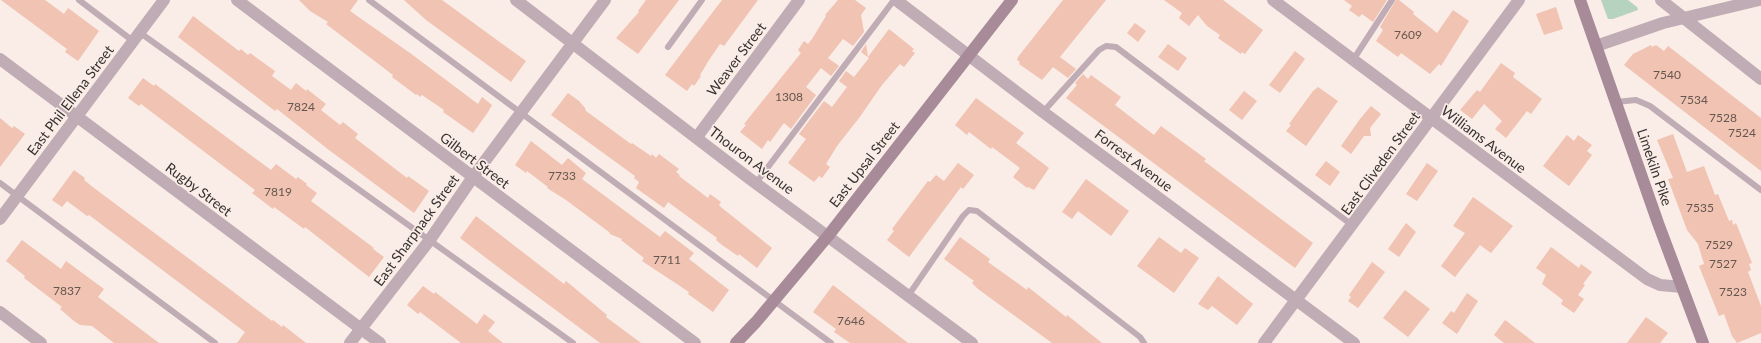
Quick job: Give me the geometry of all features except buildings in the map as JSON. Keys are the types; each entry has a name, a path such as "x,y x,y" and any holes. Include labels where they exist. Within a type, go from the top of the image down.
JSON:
{"street":[{"name":"East Phil Ellena Street","path":"0,219 164,0"},
{"name":"Gilbert Street","path":"237,0 695,343"},
{"name":"Thouron Avenue","path":"516,0 756,183 972,343"},
{"name":"East Sharpnack Street","path":"350,343 360,328 429,241 473,177 605,0"},
{"name":"Weaver Street","path":"697,137 799,0"},
{"name":"Forrest Avenue","path":"895,0 1354,343"},
{"name":"East Upsal Street","path":"736,343 828,236 1012,0"},
{"name":"Williams Avenue","path":"1273,0 1647,279 1660,284 1682,288"},
{"name":"Limekiln Pike","path":"1580,0 1682,288 1703,343"},
{"path":"1661,0 1685,17 1761,79"},
{"path":"1596,46 1663,23 1759,0"},
{"name":"East Cliveden Street","path":"1264,343 1517,1"},
{"name":"Rugby Street","path":"0,59 380,343"},
{"path":"0,312 42,343"}],"lane":[{"path":"79,0 136,36 573,343"},
{"path":"369,0 832,343"},
{"path":"668,47 702,0"},
{"path":"756,183 895,0"},
{"path":"1353,60 1392,0"},
{"path":"1043,112 1099,50 1106,46 1116,48 1352,225"},
{"path":"1616,102 1636,100 1650,106 1761,190"},
{"path":"0,183 215,343"},
{"path":"908,296 963,216 969,210 977,210 1140,337 1144,343"}],"green space":[{"path":"1601,0 1628,0 1637,7 1638,10 1613,19 1608,19"}]}
